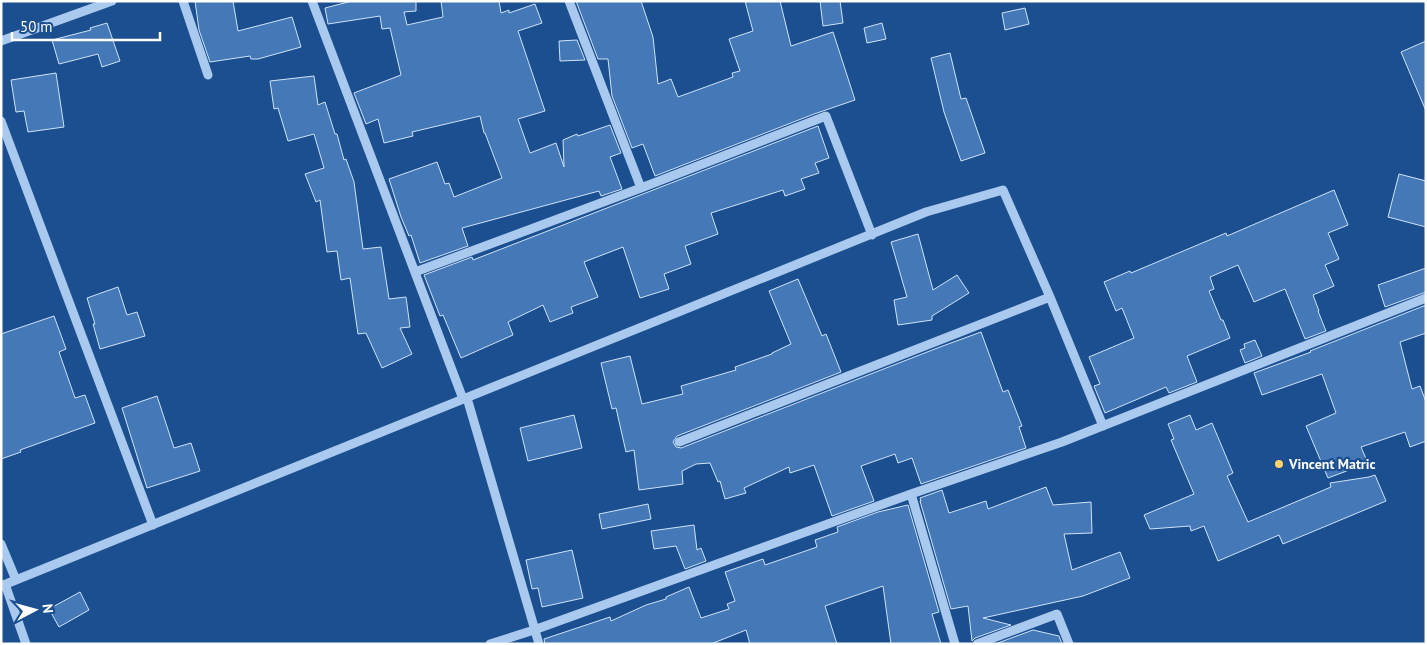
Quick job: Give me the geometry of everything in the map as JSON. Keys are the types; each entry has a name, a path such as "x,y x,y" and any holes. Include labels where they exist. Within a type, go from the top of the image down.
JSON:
{"street":[{"path":"1,41 112,1"},
{"path":"183,1 208,75"},
{"path":"312,1 465,399 539,644"},
{"path":"569,1 641,188"},
{"path":"415,272 641,188 826,116 872,235"},
{"path":"1,121 153,525"},
{"path":"26,644 3,585 926,212 1003,190 1050,297 1103,426"},
{"path":"679,442 1050,297"},
{"path":"490,644 1062,442 1426,298"},
{"path":"912,494 955,644"},
{"path":"1,544 16,580"},
{"path":"977,644 1057,614 1069,644"}],"building":[{"path":"195,1 233,1 238,31 292,17 301,47 258,59 251,59 250,56 210,62 199,30"},
{"path":"352,1 416,1 416,11 404,12 407,25 443,17 441,1 499,1 501,13 509,10 509,13 535,4 542,23 518,31 545,111 518,119 530,153 556,143 564,167 563,140 610,125 621,153 610,157 622,189 601,196 599,191 462,228 468,246 420,263 411,235 409,236 401,217 389,179 437,162 445,184 449,183 454,197 502,178 484,133 480,116 412,132 413,136 384,143 378,119 366,124 354,93 401,75 390,28 382,29 380,16 328,24 325,8"},
{"path":"576,1 641,1 653,37 658,84 671,79 678,97 733,77 732,73 740,71 729,39 753,31 745,1 780,1 791,46 833,32 855,100 655,176 643,144 632,148 612,96 608,59 598,59"},
{"path":"820,1 840,1 843,23 823,26"},
{"path":"1025,8 1029,24 1005,30 1002,13"},
{"path":"107,23 120,61 102,67 98,54 59,64 52,40 91,30 90,28"},
{"path":"882,23 886,39 867,43 864,28"},
{"path":"577,40 585,60 560,61 559,41"},
{"path":"1426,41 1426,111 1401,52"},
{"path":"950,53 961,99 966,98 985,153 961,161 944,112 931,58"},
{"path":"56,73 64,127 28,132 24,111 16,112 11,80"},
{"path":"314,76 318,105 325,102 344,160 346,159 354,182 363,249 381,247 389,299 406,297 410,327 400,328 412,354 382,368 366,333 358,334 350,278 341,280 337,251 327,252 320,200 316,202 305,174 324,168 314,134 288,141 278,108 274,109 270,81"},
{"path":"818,126 829,158 815,163 819,173 801,179 805,189 785,196 783,190 711,213 718,234 685,246 691,264 664,274 669,289 640,298 623,247 584,262 598,297 571,307 573,313 550,322 543,305 508,322 513,335 461,358 443,315 440,316 424,275 472,257 473,260"},
{"path":"1399,174 1426,181 1426,227 1388,217"},
{"path":"1334,190 1348,225 1328,233 1339,259 1325,265 1334,286 1313,295 1326,331 1305,339 1285,289 1254,302 1238,265 1210,277 1214,289 1209,291 1230,338 1187,356 1197,382 1169,393 1166,387 1105,413 1094,386 1100,384 1089,357 1134,338 1122,308 1116,311 1104,282 1130,271 1131,273 1226,233 1227,236"},
{"path":"918,234 933,290 957,275 969,293 932,316 932,320 898,325 894,300 907,297 891,242"},
{"path":"1426,268 1426,292 1385,307 1378,285"},
{"path":"798,279 822,336 826,334 841,372 677,436 673,442 676,447 681,448 981,332 1003,392 1008,390 1022,426 1019,427 1026,448 921,484 912,458 898,463 895,454 861,466 874,501 832,516 814,465 790,473 789,467 744,488 746,493 725,499 720,481 718,482 710,463 696,464 682,471 683,484 639,490 634,450 626,452 616,408 612,409 601,363 630,356 642,404 683,394 681,386 736,370 735,367 772,354 791,344 769,291"},
{"path":"118,287 127,315 137,312 145,336 100,349 87,298"},
{"path":"1426,305 1426,333 1400,342 1412,389 1420,386 1426,402 1426,441 1410,447 1405,432 1361,447 1368,463 1328,478 1306,426 1336,413 1322,374 1262,395 1254,373"},
{"path":"54,316 66,349 59,352 75,398 85,395 95,423 20,450 21,452 1,459 1,334"},
{"path":"1255,340 1262,356 1245,363 1240,350 1245,348 1244,344"},
{"path":"157,396 174,448 191,443 200,471 147,488 122,408"},
{"path":"574,415 582,448 528,461 520,428"},
{"path":"1190,415 1196,430 1212,423 1233,473 1227,476 1248,522 1331,487 1330,483 1375,475 1386,501 1283,544 1279,535 1218,561 1204,526 1191,531 1190,526 1150,529 1144,515 1194,494 1171,440 1174,439 1168,424"},
{"path":"1046,487 1053,505 1091,502 1092,533 1064,534 1072,570 1120,552 1130,578 1083,596 983,618 1011,625 975,638 972,641 968,606 951,609 920,498 942,490 949,513 986,501 988,509"},
{"path":"648,504 651,519 602,529 599,514"},
{"path":"908,505 939,612 932,614 941,644 891,644 883,586 825,606 837,644 750,644 746,630 711,644 545,644 544,639 610,617 611,621 646,605 666,599 666,597 689,587 701,618 729,609 727,604 735,601 725,572 763,559 765,565 817,547 815,540 838,532 837,527 878,512"},
{"path":"694,525 697,550 701,548 706,561 685,569 676,546 654,549 651,531"},
{"path":"572,550 583,598 542,607 538,588 532,589 526,560"},
{"path":"80,592 89,610 59,627 49,609"},
{"path":"1033,630 1059,636 1062,644 995,644"}],"place":[{"name":"Vincent Matric","path":"1279,464"}]}
